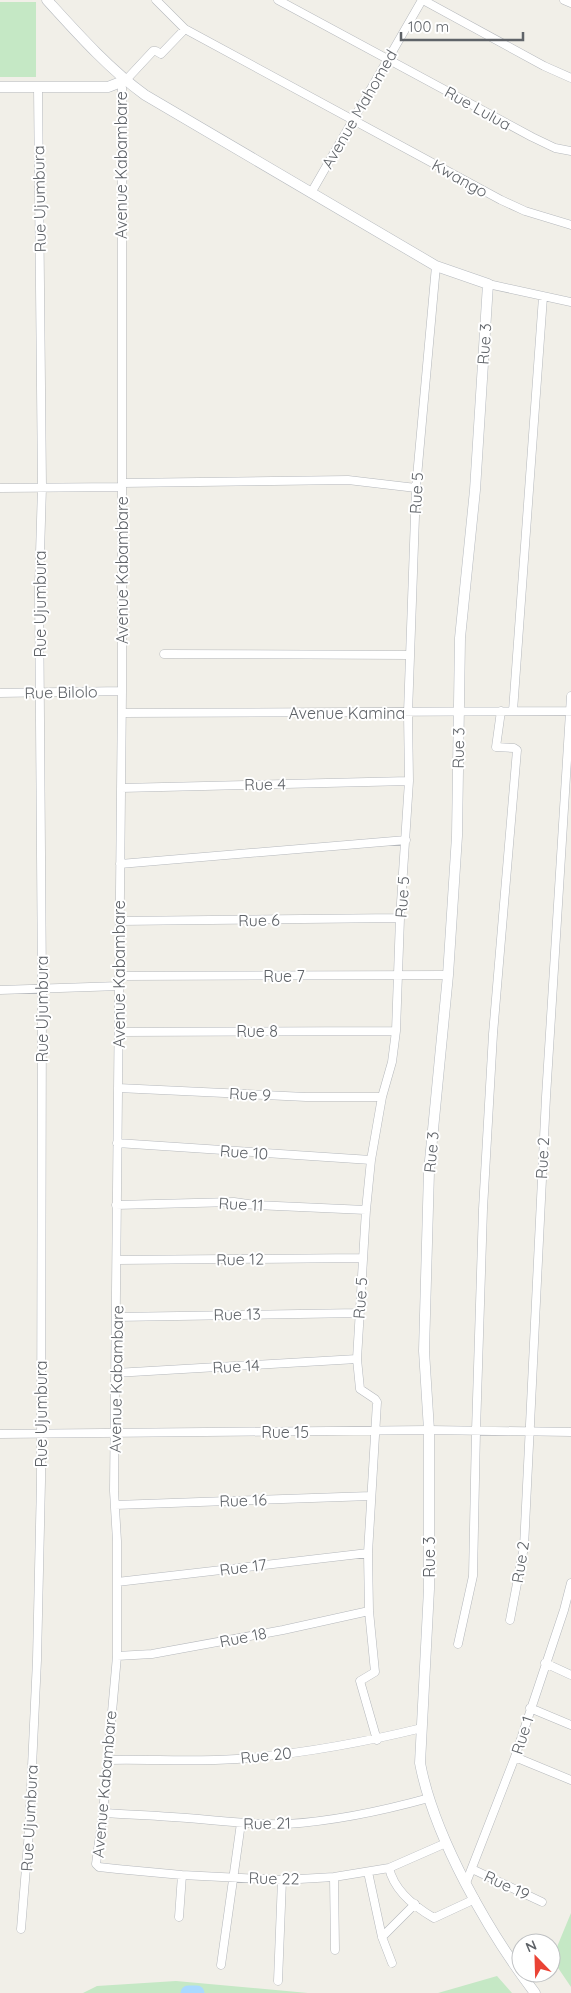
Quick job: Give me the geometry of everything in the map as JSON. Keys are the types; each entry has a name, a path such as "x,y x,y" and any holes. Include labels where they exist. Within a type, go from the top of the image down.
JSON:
{"street":[{"path":"47,0 123,81 152,100 436,266 488,284 571,302"},
{"name":"Kwango","path":"156,0 186,29 501,200 525,211 571,225"},
{"name":"Rue Lulua","path":"278,0 532,137 555,148 571,151"},
{"path":"423,0 544,66 571,78"},
{"name":"Avenue Mahomed","path":"311,193 387,59 423,0"},
{"path":"564,0 571,3"},
{"path":"0,87 108,87 123,81 153,51 161,54 186,29"},
{"name":"Avenue Kabambare","path":"97,1865 116,1656 115,1373 122,713 123,81"},
{"name":"Rue Ujumbura","path":"21,1929 29,1831 38,1660 42,1376 39,587 42,487 38,87"},
{"name":"Rue 5","path":"377,1740 360,1681 375,1672 369,1611 368,1553 377,1431 377,1402 360,1389 357,1359 371,1160 382,1097 392,1062 396,1031 400,918 409,781 408,713 416,488 436,266"},
{"name":"Rue 3","path":"488,284 474,490 460,638 457,836 448,975 429,1171 424,1351 429,1430 429,1589 420,1763 429,1798 446,1843 466,1884 494,1934 535,1993"},
{"path":"513,711 543,297"},
{"path":"0,488 348,480 416,488"},
{"path":"164,654 410,655"},
{"name":"Rue Bilolo","path":"0,693 40,694 122,691"},
{"name":"Rue 2","path":"510,1620 524,1547 545,1106 571,696"},
{"name":"Avenue Kamina","path":"122,713 570,711"},
{"path":"458,1644 473,1576 480,1277 493,1034 517,750 514,748 496,747 501,712"},
{"name":"Rue 4","path":"121,788 409,781"},
{"path":"120,864 406,840"},
{"name":"Rue 6","path":"119,921 400,918"},
{"name":"Rue 7","path":"120,976 448,975"},
{"path":"0,990 120,986"},
{"name":"Rue 8","path":"119,1032 396,1031"},
{"name":"Rue 9","path":"118,1088 306,1097 382,1097"},
{"name":"Rue 10","path":"117,1143 371,1160"},
{"name":"Rue 11","path":"116,1205 234,1202 255,1205 366,1210"},
{"name":"Rue 12","path":"117,1260 363,1258"},
{"name":"Rue 13","path":"116,1317 359,1313"},
{"name":"Rue 14","path":"115,1373 357,1359"},
{"name":"Rue 15","path":"0,1434 429,1430 571,1432"},
{"name":"Rue 16","path":"115,1505 371,1496"},
{"name":"Rue 17","path":"117,1582 368,1553"},
{"name":"Rue 1","path":"466,1884 515,1757 545,1663 568,1612 571,1584"},
{"name":"Rue 18","path":"116,1656 152,1654 283,1630 369,1611"},
{"path":"545,1663 571,1675"},
{"path":"530,1708 571,1725"},
{"name":"Rue 20","path":"107,1760 235,1759 377,1740 422,1728"},
{"path":"515,1757 571,1780"},
{"name":"Rue 21","path":"103,1813 241,1823 287,1824 374,1813 429,1798"},
{"path":"220,1965 241,1823"},
{"name":"Rue 22","path":"97,1865 117,1869 182,1875 282,1880 334,1877 388,1868 446,1843"},
{"path":"388,1868 395,1884 434,1918 475,1899"},
{"name":"Rue 19","path":"472,1869 542,1902"},
{"path":"368,1872 382,1937 392,1963"},
{"path":"179,1917 182,1875"},
{"path":"334,1877 335,1950"},
{"path":"278,1981 282,1880"},
{"path":"382,1937 416,1904"}],"green space":[{"path":"0,2 36,2 36,77 0,77"},
{"path":"571,1913 571,1987 561,1972 561,1937"},
{"path":"497,1976 512,1993 438,1993"},
{"path":"176,1981 308,1993 83,1993 97,1986"}],"waterway":[{"path":"188,1993 197,1993"}]}
